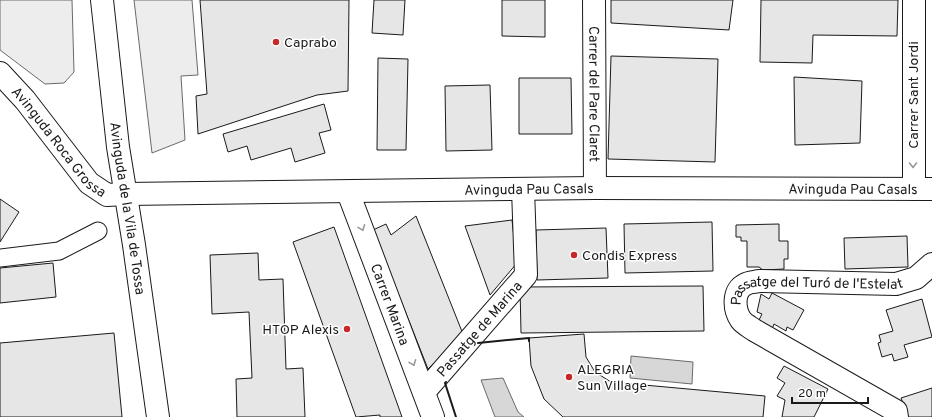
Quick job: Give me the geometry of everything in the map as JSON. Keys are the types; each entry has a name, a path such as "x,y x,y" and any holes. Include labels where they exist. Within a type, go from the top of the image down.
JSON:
{"street":[{"name":"Avinguda de la Vila de Tossa","path":"102,0 118,147 160,412"},
{"name":"Carrer del Pare Claret","path":"594,0 595,188"},
{"name":"Carrer Sant Jordi","path":"914,0 923,189"},
{"name":"Avinguda Roca Grossa","path":"0,74 25,100 88,183 107,194 126,194"},
{"name":"Avinguda Pau Casals","path":"126,194 595,188 923,189"},
{"name":"Passatge de Marina","path":"424,392 526,275 523,189"},
{"name":"Carrer Marina","path":"348,192 433,417"},
{"path":"0,258 59,251 98,231"},
{"name":"Passatge del Turó de l'Estelat","path":"897,417 896,411 742,322 735,309 736,298 738,291 746,284 759,281 896,284 916,278 932,264"}],"shaded area":[{"path":"0,0 72,0 74,72 64,83 45,84 0,50"},
{"path":"134,0 192,0 198,75 181,76 185,140 152,153"},
{"path":"631,356 693,362 692,384 630,378"},
{"path":"503,378 518,412 524,417 495,417 481,380"}],"building":[{"name":"Caprabo","path":"200,0 349,0 348,91 317,95 198,134 196,96 207,94"},
{"path":"374,0 405,0 403,35 372,33"},
{"path":"502,0 545,0 545,37 502,36"},
{"path":"611,0 733,0 729,30 611,23"},
{"path":"761,0 898,0 897,36 813,35 812,63 760,62"},
{"path":"611,56 718,59 715,162 608,159"},
{"path":"378,58 408,59 406,150 377,150"},
{"path":"794,77 862,81 860,143 795,145"},
{"path":"519,78 571,78 572,134 519,134"},
{"path":"490,85 492,150 446,151 445,86"},
{"path":"324,104 331,130 319,133 325,153 295,162 291,148 251,160 247,146 228,152 223,134"},
{"path":"0,199 19,212 0,242"},
{"path":"416,216 463,334 428,369 373,230 386,224 391,235"},
{"path":"512,220 517,263 490,295 465,226"},
{"path":"712,222 713,271 625,273 624,224"},
{"path":"779,224 779,241 788,241 788,259 784,259 784,269 763,270 759,267 747,267 747,241 741,241 741,237 736,237 736,225"},
{"name":"HTOP Alexis","path":"334,227 402,417 380,417 380,415 356,417 293,242"},
{"path":"606,228 608,278 537,280 536,230"},
{"path":"907,236 908,267 845,269 844,238"},
{"path":"258,253 259,280 283,279 286,369 303,368 305,417 237,417 236,379 252,378 249,312 212,314 210,255"},
{"path":"53,263 56,297 0,303 0,268"},
{"path":"703,286 704,331 521,333 520,287"},
{"path":"772,293 804,310 793,330 787,327 786,331 774,324 772,329 758,322 762,314 757,312 761,294 769,299"},
{"path":"922,299 932,337 904,345 908,357 894,361 892,354 882,357 878,343 881,342 879,335 893,331 886,310"},
{"path":"114,333 122,417 0,417 0,343"},
{"name":"ALEGRIA Sun Village","path":"584,334 586,357 595,372 611,382 765,396 763,417 563,417 544,399 531,366 529,338"},
{"path":"784,366 828,389 814,417 782,417 785,400 777,396 785,383 777,378"},
{"path":"932,388 932,417 908,417 901,398"}],"wall":[{"path":"478,343 529,338 529,341"},
{"path":"446,382 445,383 456,417"}],"place":[{"name":"Caprabo","path":"276,42"},
{"name":"Condis Express","path":"574,255"},
{"name":"HTOP Alexis","path":"347,329"},
{"name":"ALEGRIA Sun Village","path":"569,377"}]}
